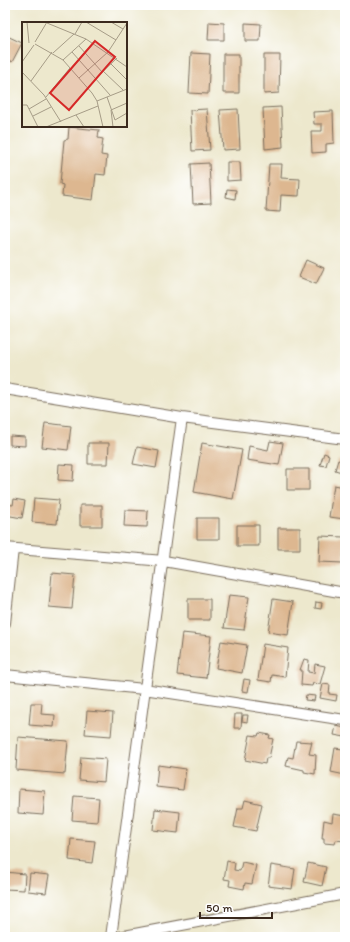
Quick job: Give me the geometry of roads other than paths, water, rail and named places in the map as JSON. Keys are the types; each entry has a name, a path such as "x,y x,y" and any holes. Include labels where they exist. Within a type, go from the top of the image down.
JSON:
{"street":[{"path":"5,389 182,418 345,439"},
{"path":"111,937 144,689 164,561 182,418"},
{"path":"5,623 9,549 164,561 345,592"},
{"path":"5,675 144,689 345,720"},
{"path":"119,937 345,894"}]}
